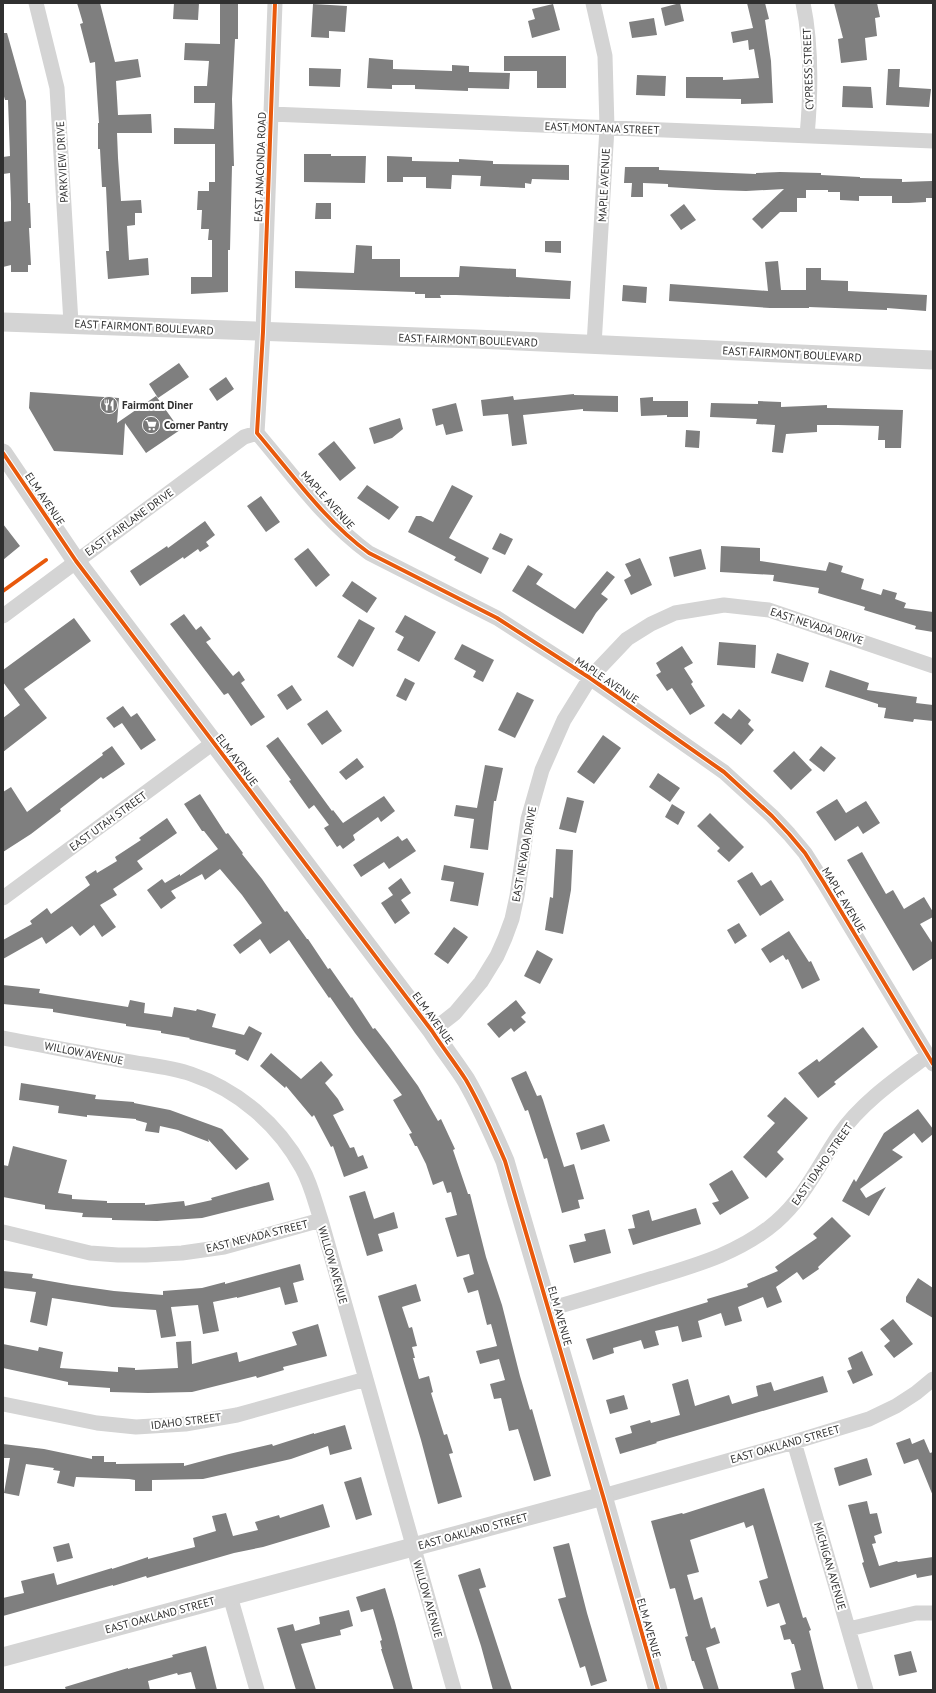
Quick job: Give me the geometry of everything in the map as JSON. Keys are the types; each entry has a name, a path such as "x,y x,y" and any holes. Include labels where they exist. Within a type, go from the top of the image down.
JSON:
{"street":[{"name":"PARKVIEW DRIVE","path":"36,3 57,88 71,323"},
{"name":"EAST ANACONDA ROAD","path":"263,332 275,3"},
{"name":"MAPLE AVENUE","path":"594,3 605,56 607,128 594,345"},
{"name":"CYPRESS STREET","path":"803,3 806,17 810,58 810,98 807,136"},
{"name":"EAST MONTANA STREET","path":"271,114 933,141"},
{"name":"EAST FAIRMONT BOULEVARD","path":"3,322 71,323 933,360"},
{"path":"257,432 263,332"},
{"name":"MAPLE AVENUE","path":"257,432 334,524 369,553 496,618 590,678 724,772 780,825 805,853 930,1060"},
{"name":"EAST FAIRLANE DRIVE","path":"3,616 244,437 257,432"},
{"name":"ELM AVENUE","path":"3,453 76,561 432,1032 465,1079 490,1126 504,1161 549,1309 658,1690"},
{"name":"EAST NEVADA DRIVE","path":"432,1032 455,1013 481,982 497,956 512,919 517,896 528,819 542,770 564,720 590,678 627,639 651,624 675,614 724,605 769,610 933,666"},
{"name":"EAST UTAH STREET","path":"3,898 213,743"},
{"name":"WILLOW AVENUE","path":"3,1038 190,1074 228,1091 254,1109 274,1128 290,1148 303,1169 312,1190 454,1690"},
{"name":"EAST IDAHO STREET","path":"549,1309 686,1269 726,1254 752,1240 776,1222 793,1205 812,1179 840,1134 865,1106 892,1082 930,1060"},
{"name":"EAST NEVADA STREET","path":"3,1232 90,1253 146,1255 182,1253 224,1247 321,1220"},
{"name":"EAST OAKLAND STREET","path":"3,1657 414,1548 794,1442 869,1419 896,1406 916,1393 933,1379"},
{"name":"IDAHO STREET","path":"3,1404 97,1423 136,1426 185,1424 237,1415 366,1380"},
{"name":"MICHIGAN AVENUE","path":"794,1442 866,1690"},
{"path":"230,1596 257,1690"},
{"path":"849,1629 916,1613 933,1613"}],"building":[{"path":"77,3 100,3 115,62 138,59 141,77 116,81 118,115 151,114 152,133 117,133 118,158 121,201 141,200 142,213 135,213 135,225 127,226 129,260 148,258 149,275 108,279 106,251 109,251 106,187 102,187 100,149 98,149 99,123 95,62 90,63 80,24 83,23"},
{"path":"174,3 199,3 198,20 173,19"},
{"path":"680,3 684,21 665,26 661,8"},
{"path":"747,3 765,3 769,19 765,20 771,61 773,103 741,104 741,99 686,98 686,77 723,77 723,80 759,78 754,49 749,50 748,40 733,43 731,32 753,28"},
{"path":"834,3 877,3 880,17 875,18 877,36 865,38 867,60 841,63 838,39 843,38"},
{"path":"220,4 238,4 238,39 235,39 232,99 234,166 232,166 230,250 228,250 228,292 191,294 191,277 212,277 212,240 208,240 209,229 201,229 202,210 197,210 198,191 209,191 209,182 215,182 215,144 174,144 174,128 214,129 215,103 194,103 194,86 207,86 209,61 184,60 185,43 220,44"},
{"path":"313,4 347,6 345,32 329,31 329,38 311,37"},
{"path":"553,4 560,30 532,38 528,21 535,19 532,9"},
{"path":"654,18 657,35 632,38 629,22"},
{"path":"3,33 7,33 26,101 28,203 30,203 31,228 29,228 31,265 28,265 28,272 11,272 11,265 3,267 3,222 11,221 11,203 10,173 3,174 3,157 10,156 8,100 5,100 3,93"},
{"path":"504,56 566,56 566,88 537,88 537,71 504,71"},
{"path":"369,58 393,60 393,69 452,71 452,65 469,66 469,72 510,73 509,89 468,88 468,91 415,89 415,85 392,85 392,89 367,88"},
{"path":"309,68 341,69 340,87 309,86"},
{"path":"888,69 900,69 899,87 931,89 929,107 886,105"},
{"path":"637,75 666,76 665,96 636,95"},
{"path":"843,86 871,87 873,108 842,107"},
{"path":"304,154 366,156 365,183 304,182"},
{"path":"387,156 412,157 412,161 459,162 459,159 493,161 493,164 569,165 569,180 532,179 531,184 525,183 525,188 480,186 481,176 452,175 451,189 426,188 426,177 403,177 403,182 387,182"},
{"path":"625,167 659,167 659,170 756,174 780,172 821,173 821,175 860,178 902,179 902,182 932,181 932,198 926,198 926,202 909,203 892,203 892,196 859,196 859,201 840,200 840,192 828,192 828,190 806,190 806,198 797,198 797,212 780,212 762,229 752,219 784,189 746,191 715,190 668,187 668,184 643,183 643,197 631,197 632,183 624,183"},
{"path":"316,203 331,203 331,219 315,219"},
{"path":"684,204 696,220 681,230 670,215"},
{"path":"545,241 561,241 561,253 545,252"},
{"path":"356,245 372,246 372,259 400,259 400,277 459,277 460,266 516,269 516,277 571,281 570,299 456,295 440,295 441,298 425,298 425,294 415,294 415,292 295,288 295,271 354,273"},
{"path":"778,261 781,290 806,290 806,268 821,268 821,280 848,281 848,291 927,295 926,311 887,308 887,310 809,307 770,308 669,301 670,284 768,291 765,262"},
{"path":"623,285 647,287 646,303 622,301"},
{"path":"179,363 189,377 158,398 149,384"},
{"path":"226,377 234,389 217,401 209,389"},
{"path":"30,392 119,398 117,423 156,396 180,430 146,453 125,423 123,455 54,451 29,408"},
{"path":"574,394 618,396 618,412 583,411 583,409 523,415 527,444 512,446 508,414 483,416 481,400 513,396 514,400"},
{"path":"653,397 653,401 688,401 688,417 667,417 667,415 641,416 640,398"},
{"path":"758,401 781,402 781,407 827,405 827,408 903,410 901,448 885,448 885,440 878,440 879,426 817,425 817,432 786,434 783,453 772,452 775,425 756,424 757,419 710,417 711,403 758,404"},
{"path":"456,403 463,431 446,435 443,424 436,426 432,409"},
{"path":"400,418 403,429 392,438 374,444 369,428"},
{"path":"686,430 700,431 699,448 685,447"},
{"path":"334,441 356,468 340,481 318,454"},
{"path":"367,485 399,507 389,520 357,498"},
{"path":"452,485 473,496 449,538 489,558 481,574 454,560 456,557 408,532 416,516 421,516 433,522"},
{"path":"261,496 280,522 266,532 247,506"},
{"path":"205,521 215,535 206,542 209,546 200,552 198,549 184,559 183,557 140,586 130,571 167,546 168,548"},
{"path":"3,524 20,546 3,560"},
{"path":"500,533 513,539 505,555 492,549"},
{"path":"721,546 760,548 760,561 826,571 829,562 843,566 841,572 864,579 861,589 881,595 883,589 897,593 895,599 906,603 904,608 933,612 933,632 915,629 916,626 864,610 865,607 818,593 819,588 773,581 774,575 720,572"},
{"path":"308,548 330,575 316,587 294,559"},
{"path":"701,549 706,569 674,577 669,557"},
{"path":"640,558 652,585 631,595 624,580 631,576 625,564"},
{"path":"528,565 543,574 536,584 575,609 607,571 615,577 601,594 608,599 596,613 583,634 512,591"},
{"path":"352,581 377,598 367,613 342,596"},
{"path":"184,614 196,630 201,626 211,639 206,642 233,676 239,671 245,680 241,683 265,717 251,726 228,693 224,695 170,624"},
{"path":"405,615 436,632 419,662 397,650 404,637 395,632"},
{"path":"74,618 91,641 24,689 47,718 3,752 3,718 20,705 3,682 3,670"},
{"path":"359,619 375,628 353,667 337,657"},
{"path":"719,642 756,645 755,668 717,665"},
{"path":"462,644 494,660 483,682 473,677 476,671 454,659"},
{"path":"682,646 693,663 684,668 693,682 691,684 705,706 690,715 672,688 667,691 656,675 661,672 656,663"},
{"path":"777,653 809,663 803,682 771,673"},
{"path":"830,670 869,683 867,690 917,697 916,703 933,705 933,721 914,719 913,722 884,718 886,708 878,707 878,704 825,687"},
{"path":"405,678 415,683 406,701 396,696"},
{"path":"292,685 302,700 287,710 277,695"},
{"path":"517,692 534,700 515,738 498,730"},
{"path":"123,706 131,717 137,713 156,740 141,750 122,723 114,728 106,718"},
{"path":"739,709 751,720 748,724 754,730 741,745 714,723 723,713 731,719"},
{"path":"327,710 342,731 322,745 307,724"},
{"path":"603,735 621,748 594,784 577,772"},
{"path":"278,737 332,811 333,810 343,823 384,796 395,811 381,822 378,817 353,835 355,840 343,849 340,845 337,847 324,828 329,825 314,805 309,809 289,781 291,780 266,746"},
{"path":"112,746 125,764 103,779 101,777 31,834 3,852 3,792 11,787 27,812 103,755 102,753"},
{"path":"821,746 836,758 824,772 809,760"},
{"path":"794,751 812,770 791,790 773,771"},
{"path":"357,758 364,767 346,780 339,772"},
{"path":"485,765 503,768 496,801 494,801 488,850 470,848 474,819 454,816 456,805 477,808"},
{"path":"658,773 680,788 670,802 649,787"},
{"path":"200,794 226,834 228,833 285,912 287,911 308,939 328,969 330,968 351,998 352,997 373,1029 375,1028 389,1046 418,1086 438,1121 441,1119 455,1149 453,1150 468,1194 470,1194 486,1257 502,1305 520,1376 530,1410 532,1409 551,1476 534,1481 518,1429 509,1431 501,1398 494,1399 490,1384 505,1380 499,1359 480,1364 476,1351 497,1346 491,1324 487,1325 478,1290 468,1293 463,1278 474,1274 469,1254 457,1257 445,1218 457,1215 451,1192 447,1193 443,1181 433,1185 426,1164 409,1134 412,1133 393,1100 402,1095 330,997 329,998 289,940 270,954 260,939 240,954 233,945 262,923 242,895 220,869 205,880 202,874 171,891 176,898 161,909 147,890 162,879 165,883 180,874 180,876 218,849 204,831 202,831 184,804"},
{"path":"567,797 584,801 576,833 559,829"},
{"path":"837,799 846,813 866,801 880,823 863,834 858,826 835,841 816,812"},
{"path":"672,804 685,812 678,825 665,817"},
{"path":"710,813 744,847 729,862 717,851 720,848 697,826"},
{"path":"167,818 177,833 137,861 143,869 113,889 117,895 100,905 116,927 102,937 94,925 80,936 72,926 46,944 42,937 3,959 3,940 32,924 30,921 47,908 51,914 90,885 85,877 96,870 97,873 117,861 115,857 141,840 139,838"},
{"path":"398,836 402,841 407,838 416,851 389,869 384,862 361,877 353,865"},
{"path":"556,849 573,850 571,890 563,934 545,930 550,897 553,898"},
{"path":"862,852 886,894 893,890 904,909 924,897 933,912 933,917 920,924 933,944 933,958 913,971 847,860"},
{"path":"444,865 484,873 478,906 450,901 454,882 441,880"},
{"path":"752,872 761,886 771,880 784,900 760,916 737,881"},
{"path":"401,878 411,893 401,900 410,913 395,924 381,903 393,895 388,888"},
{"path":"739,923 747,936 735,944 727,930"},
{"path":"454,927 468,937 448,964 434,954"},
{"path":"789,931 809,962 811,961 820,980 802,989 788,959 786,960 783,955 770,963 761,949"},
{"path":"537,950 553,959 540,984 524,976"},
{"path":"3,985 40,989 39,993 128,1007 130,1000 145,1003 144,1013 172,1017 174,1007 196,1011 197,1009 216,1014 212,1027 244,1035 249,1026 262,1033 248,1061 235,1054 236,1050 189,1039 190,1038 161,1033 161,1031 53,1012 53,1009 3,1004"},
{"path":"516,1000 526,1013 521,1017 526,1022 514,1032 511,1028 499,1038 487,1024"},
{"path":"863,1027 878,1047 834,1082 836,1084 818,1098 798,1073 817,1059 819,1062"},
{"path":"271,1053 301,1079 321,1061 333,1075 325,1083 338,1099 344,1110 333,1115 350,1148 354,1147 358,1157 363,1155 368,1168 344,1177 333,1146 331,1147 314,1115 312,1117 286,1086 285,1088 260,1066"},
{"path":"526,1071 537,1096 541,1095 543,1100 564,1167 574,1164 584,1199 578,1200 580,1208 562,1213 547,1158 544,1159 528,1110 525,1111 511,1078"},
{"path":"21,1083 96,1095 95,1099 134,1102 170,1110 222,1129 249,1159 236,1170 208,1139 209,1142 178,1130 160,1126 159,1133 145,1131 147,1123 136,1119 87,1115 87,1117 58,1113 59,1106 19,1100"},
{"path":"785,1097 808,1118 777,1152 784,1159 766,1178 743,1157 775,1123 767,1116"},
{"path":"918,1109 933,1129 933,1134 922,1143 914,1133 892,1150 903,1157 860,1189 866,1198 886,1187 869,1216 842,1201 854,1179 856,1182 884,1133"},
{"path":"604,1124 610,1141 581,1150 576,1133"},
{"path":"13,1146 67,1160 58,1193 72,1195 72,1199 107,1201 107,1203 145,1203 145,1205 184,1201 185,1206 212,1200 211,1198 269,1182 274,1200 202,1218 157,1221 112,1220 112,1218 82,1217 83,1213 45,1209 45,1205 3,1197 3,1165 8,1166"},
{"path":"732,1170 749,1198 720,1215 712,1203 719,1201 709,1184"},
{"path":"365,1191 374,1219 394,1212 398,1228 378,1234 383,1251 367,1256 349,1196"},
{"path":"696,1208 701,1224 633,1245 628,1229 635,1228 632,1215 649,1210 652,1221"},
{"path":"832,1217 851,1236 818,1267 819,1269 803,1280 797,1272 776,1287 782,1302 767,1308 763,1297 738,1307 742,1321 725,1326 721,1313 698,1321 702,1337 682,1342 678,1326 655,1331 659,1345 644,1349 641,1340 613,1348 614,1353 593,1360 586,1339 708,1302 707,1299 748,1287 747,1284 778,1271 775,1267 817,1238 813,1234"},
{"path":"605,1229 611,1253 574,1263 569,1245 586,1241 584,1234"},
{"path":"300,1264 304,1280 293,1283 298,1302 285,1305 280,1287 237,1298 213,1302 219,1331 203,1334 198,1305 171,1307 176,1336 161,1338 156,1310 112,1307 52,1298 47,1326 30,1322 36,1292 3,1288 3,1271 33,1274 32,1278 72,1285 114,1291 163,1295 163,1291 202,1288 225,1282 225,1284"},
{"path":"918,1278 933,1288 933,1318 906,1302 906,1297"},
{"path":"416,1284 421,1301 402,1307 409,1328 412,1327 417,1346 412,1347 415,1358 413,1358 419,1379 429,1376 433,1392 431,1393 444,1435 447,1434 453,1453 449,1454 462,1497 438,1504 421,1440 378,1296"},
{"path":"893,1319 913,1344 894,1358 884,1346 890,1341 880,1329"},
{"path":"318,1324 327,1356 283,1367 284,1370 257,1378 256,1376 192,1392 110,1392 110,1388 68,1385 68,1382 3,1368 3,1344 38,1351 39,1347 63,1352 60,1368 118,1372 118,1367 135,1368 135,1370 178,1368 176,1342 191,1341 192,1364 237,1352 239,1362 297,1345 292,1332"},
{"path":"862,1351 873,1375 853,1384 847,1371 852,1369 848,1358"},
{"path":"823,1376 828,1392 656,1442 657,1443 620,1454 615,1438 632,1433 630,1426 650,1420 651,1423 680,1415 672,1384 688,1379 695,1406 729,1395 732,1404 758,1396 756,1386 771,1382 774,1391"},
{"path":"624,1395 628,1409 610,1414 606,1400"},
{"path":"345,1425 352,1449 330,1455 328,1446 291,1459 203,1479 152,1480 152,1491 135,1491 135,1480 129,1479 76,1477 74,1487 57,1483 60,1471 53,1470 54,1468 26,1464 19,1496 4,1493 10,1458 3,1458 3,1444 44,1449 92,1459 92,1456 104,1456 104,1462 116,1462 116,1464 184,1463 184,1466 272,1444 273,1446"},
{"path":"910,1438 912,1444 924,1439 930,1453 933,1452 933,1496 918,1459 904,1464 896,1443"},
{"path":"867,1458 872,1475 839,1486 834,1468"},
{"path":"361,1477 372,1515 356,1520 344,1482"},
{"path":"764,1488 803,1618 806,1617 811,1630 809,1631 824,1690 795,1690 791,1673 801,1670 794,1644 792,1644 790,1639 784,1640 780,1626 786,1624 779,1603 767,1607 759,1581 768,1578 753,1525 746,1528 744,1522 690,1540 699,1572 687,1575 694,1600 702,1597 711,1629 715,1627 720,1643 706,1648 719,1690 704,1690 694,1661 692,1661 685,1637 688,1636 675,1588 670,1589 651,1521 683,1514"},
{"path":"867,1501 870,1514 877,1513 882,1533 874,1536 876,1543 872,1544 879,1566 897,1561 933,1557 933,1575 917,1578 916,1574 870,1588 862,1563 864,1562 848,1505"},
{"path":"323,1504 330,1527 263,1547 234,1553 147,1578 146,1576 3,1616 3,1598 24,1593 21,1581 54,1573 57,1585 148,1557 148,1559 195,1547 193,1538 216,1531 212,1516 226,1513 233,1536 258,1530 255,1522 279,1515 280,1518"},
{"path":"69,1543 73,1558 57,1562 53,1547"},
{"path":"569,1543 587,1613 607,1681 591,1686 585,1666 580,1668 558,1599 566,1597 553,1547"},
{"path":"480,1568 486,1587 479,1589 512,1690 493,1690 481,1646 458,1575"},
{"path":"385,1588 413,1690 394,1690 381,1649 380,1641 382,1640 373,1609 361,1612 356,1597"},
{"path":"349,1610 353,1626 340,1630 341,1635 301,1644 316,1690 296,1690 277,1628 293,1624 295,1631 320,1624 319,1617"},
{"path":"206,1646 217,1690 196,1690 191,1672 178,1675 177,1673 148,1681 150,1690 66,1690 65,1687 128,1668 173,1657 172,1655"},
{"path":"911,1651 917,1672 899,1676 894,1655"}],"cycle path":[{"path":"275,3 263,332 257,433 323,512 338,527 369,553 497,618 590,678 724,772 772,816 805,853 933,1064"},
{"path":"3,453 76,561 432,1031 466,1080 477,1100 505,1161 658,1690"},
{"path":"3,591 46,560"}],"place":[{"name":"Fairmont Diner","path":"109,405"},
{"name":"Corner Pantry","path":"151,425"}]}
